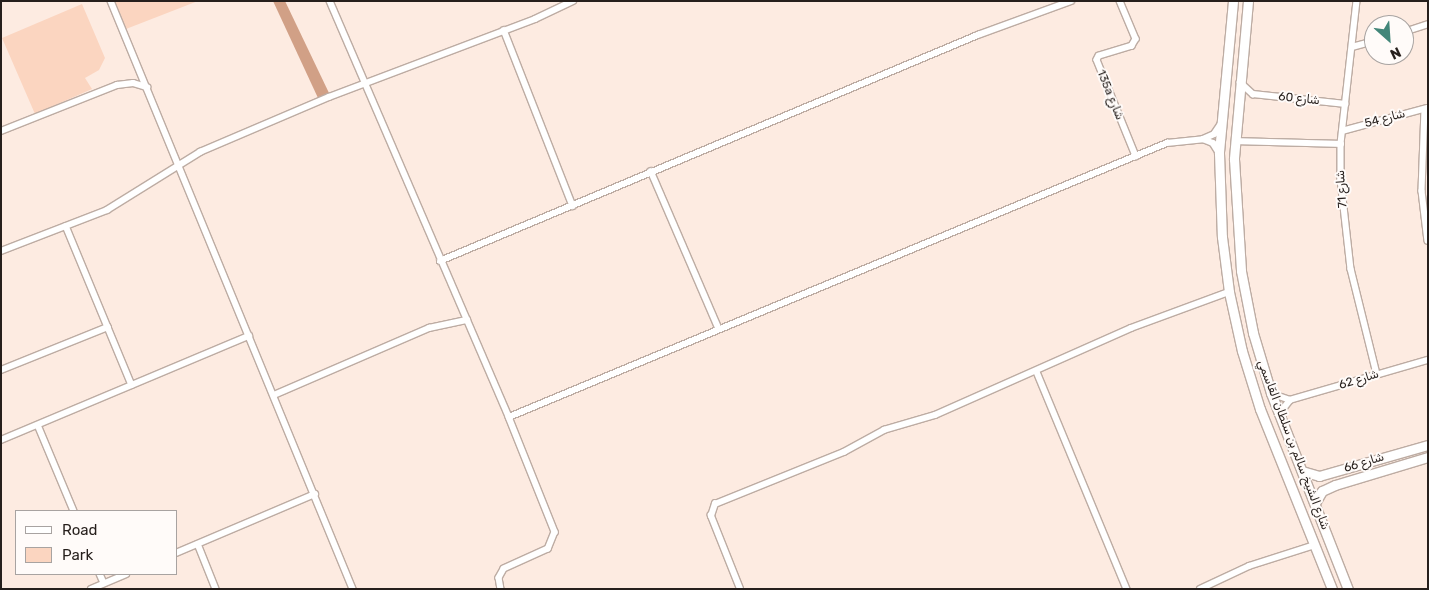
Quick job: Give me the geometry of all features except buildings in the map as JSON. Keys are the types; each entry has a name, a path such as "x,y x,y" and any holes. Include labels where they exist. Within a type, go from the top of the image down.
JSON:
{"street":[{"path":"111,1 354,589"},
{"path":"330,1 440,261 509,417 553,527 555,538 548,548 504,569 499,578 501,589"},
{"path":"1,251 66,226 126,199 178,163 365,83 504,30 536,20 573,1"},
{"path":"440,261 652,171 753,132 978,35 1071,1"},
{"name":"135a شارع","path":"1120,1 1136,39 1132,46 1099,56 1097,60 1136,156"},
{"name":"شارع الشيخ سالم بن سلطان القاسمي","path":"1232,1 1219,153 1222,236 1230,292 1242,351 1260,409 1332,589"},
{"name":"شارع الشيخ سالم بن سلطان القاسمي","path":"1248,1 1236,104 1234,141 1235,210 1241,272 1253,333 1271,393 1348,589"},
{"name":"شارع 71","path":"1357,1 1340,144 1348,250 1377,374"},
{"path":"1414,29 1428,24"},
{"path":"504,30 573,206"},
{"path":"1352,47 1364,44"},
{"path":"1236,104 1253,94 1239,78"},
{"path":"1,131 118,85 132,83 147,87"},
{"name":"شارع 60","path":"1253,94 1345,104"},
{"path":"1426,108 1422,191 1428,241"},
{"name":"شارع 54","path":"1342,131 1426,108"},
{"path":"509,417 1172,141 1204,138 1214,134 1220,125"},
{"path":"1204,138 1213,144 1219,153"},
{"path":"1234,141 1340,144"},
{"path":"652,171 719,329"},
{"path":"66,226 132,385"},
{"path":"740,589 711,516 715,504 844,452 884,430 935,415 1037,372 1132,328 1230,292"},
{"path":"274,395 429,328 467,320"},
{"path":"1,370 108,327"},
{"path":"1,440 249,336"},
{"name":"شارع 62","path":"1290,400 1428,360"},
{"path":"1037,372 1127,589"},
{"path":"1271,393 1280,399 1290,400"},
{"path":"1282,420 1283,409 1290,400"},
{"path":"38,425 74,510"},
{"name":"شارع 66","path":"1302,471 1319,476 1428,444"},
{"name":"شارع 66","path":"1315,503 1322,491 1335,485 1428,457"},
{"path":"1335,485 1329,480 1331,476 1343,470"},
{"path":"178,552 315,494"},
{"path":"198,544 216,589"},
{"path":"1200,589 1249,566 1315,545"},
{"path":"100,575 104,583"},
{"path":"91,589 124,575"}],"green space":[{"path":"115,1 198,1 126,29"},
{"path":"82,4 105,58 99,70 85,78 92,89 35,114 2,38"}],"shaded area":[{"path":"273,1 285,1 329,93 318,98"}]}
